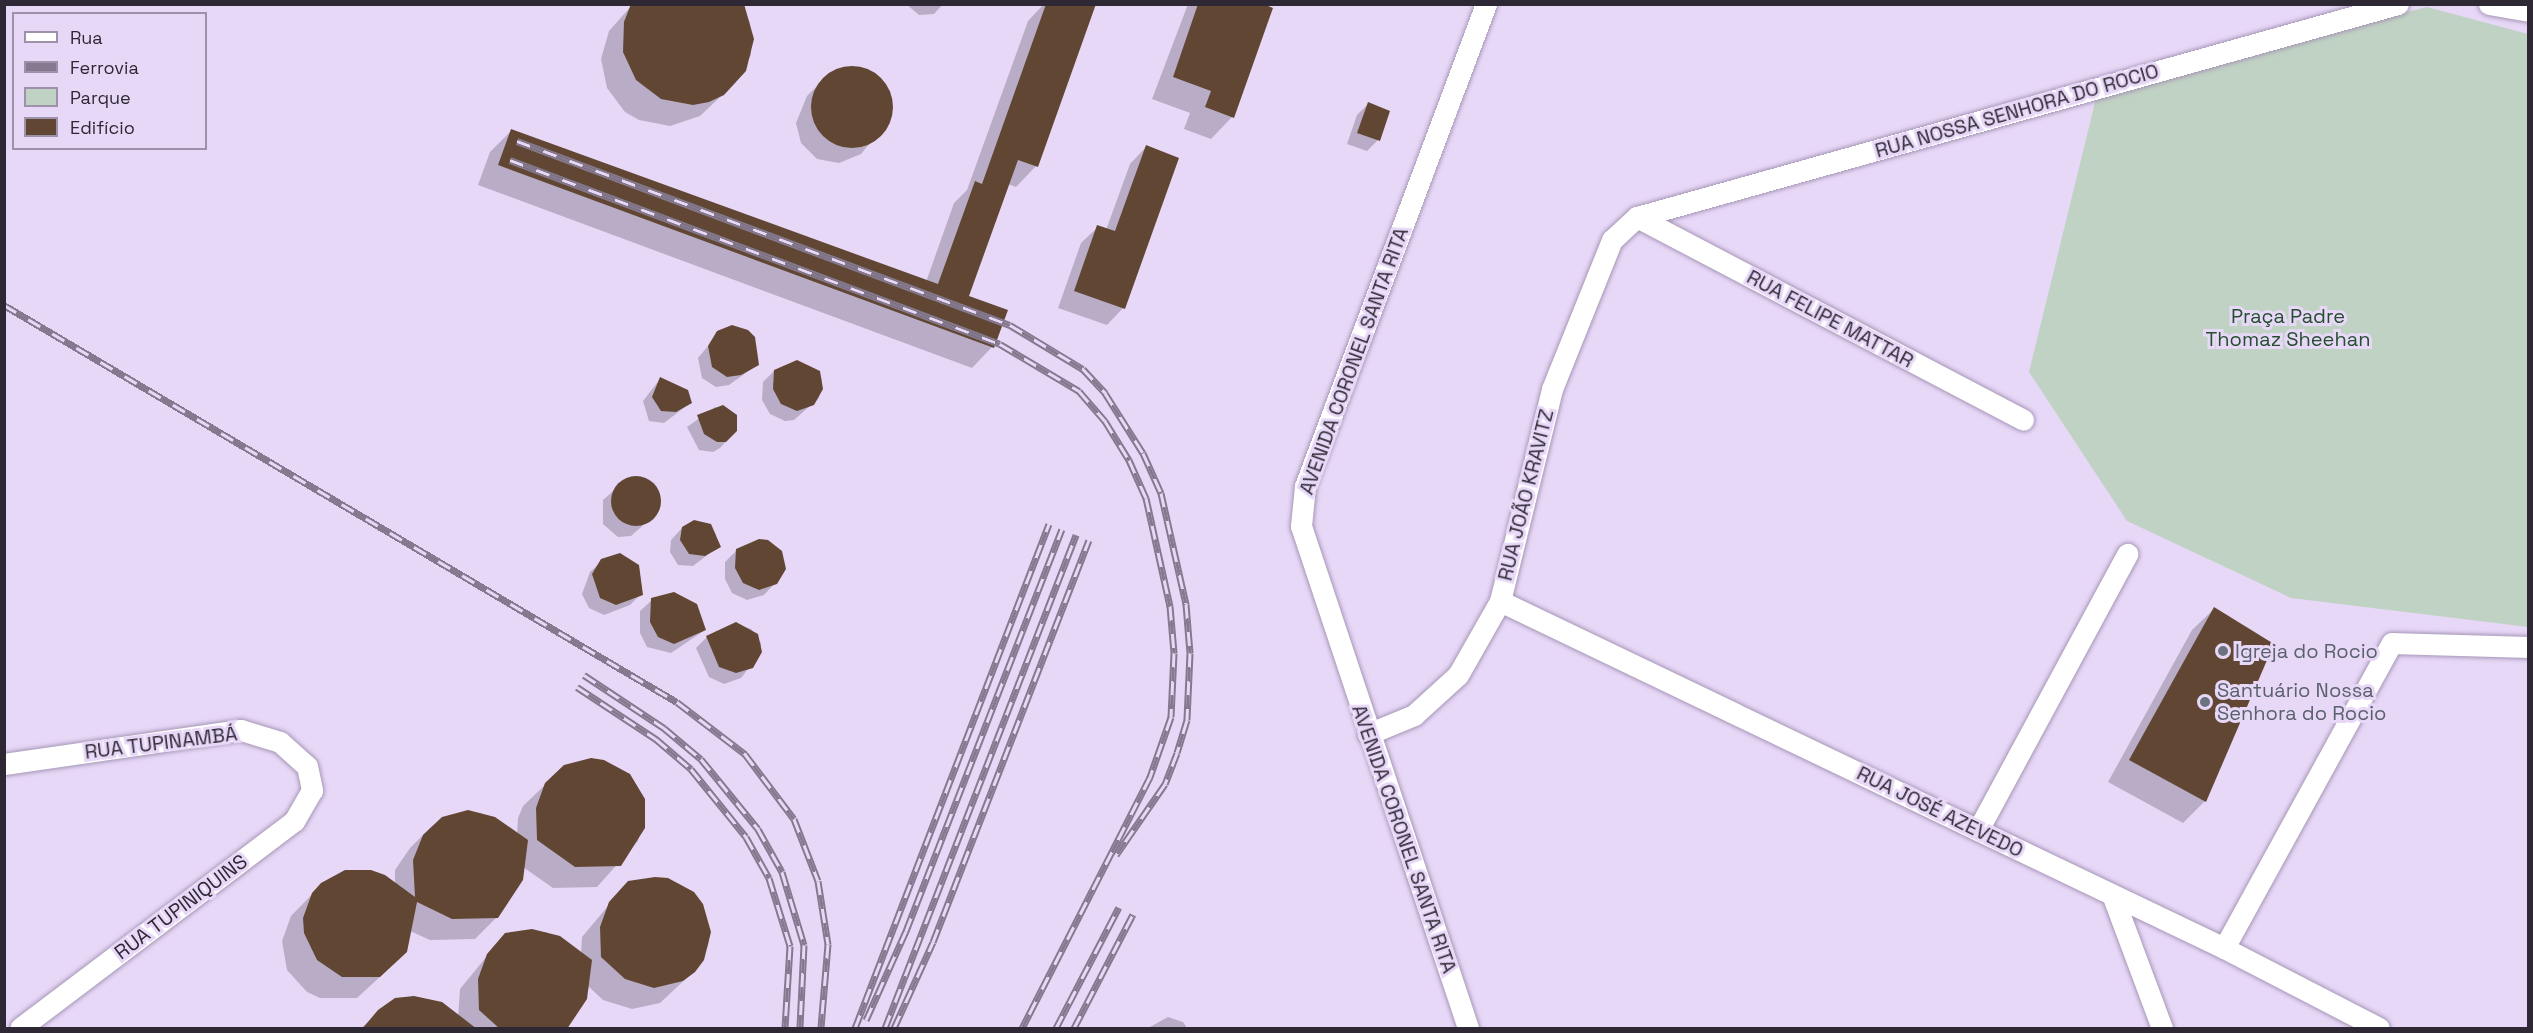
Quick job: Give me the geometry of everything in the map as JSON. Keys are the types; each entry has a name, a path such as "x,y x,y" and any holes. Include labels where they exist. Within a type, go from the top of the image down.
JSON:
{"street":[{"name":"AVENIDA CORONEL SANTA RITA","path":"1468,1029 1300,526 1305,486 1486,4"},
{"name":"RUA NOSSA SENHORA DO ROCIO","path":"1637,218 2398,4"},
{"path":"2489,4 2529,11"},
{"name":"RUA JOÃO KRAVITZ","path":"1368,735 1414,715 1458,675 1500,601 1552,389 1612,240 1637,218"},
{"name":"RUA FELIPE MATTAR","path":"1637,218 2023,420"},
{"path":"1978,830 2127,554"},
{"name":"RUA JOSÉ AZEVEDO","path":"1500,601 2224,948 2379,1029"},
{"path":"2224,948 2392,643 2529,647"},
{"name":"RUA TUPINAMBÁ","path":"4,764 241,730 280,742 307,766"},
{"name":"RUA TUPINIQUINS","path":"20,1029 294,821 312,790 307,766"},
{"path":"2114,897 2162,1029"}],"green space":[{"name":"Praça Padre Thomaz Sheehan","path":"2427,7 2528,34 2528,627 2291,598 2127,521 2029,372 2098,90"}],"building":[{"path":"631,4 744,4 754,39 746,71 724,95 709,102 693,105 661,99 636,80 623,52 624,22"},
{"path":"1046,4 1096,4 1038,167 1018,160 969,296 1008,310 994,348 498,165 511,129 938,284 975,181 982,184"},
{"path":"1198,4 1263,4 1273,8 1234,118 1205,107 1211,91 1173,77"},
{"path":"852,66 868,69 881,78 890,91 893,107 890,123 881,136 868,145 852,148 836,145 823,136 814,123 811,107 814,91 823,78 836,69"},
{"path":"1368,102 1390,111 1380,141 1357,133"},
{"path":"1146,145 1179,158 1125,309 1074,291 1097,225 1115,231"},
{"path":"732,325 748,330 755,337 759,365 741,375 727,377 712,367 708,346 717,331"},
{"path":"797,360 820,371 823,389 814,405 797,411 781,404 773,389 774,370"},
{"path":"660,377 688,390 692,403 676,412 661,411 652,397"},
{"path":"723,405 737,415 737,431 726,442 717,442 704,434 697,415"},
{"path":"631,476 641,476 654,483 661,496 661,506 654,519 641,526 631,526 622,522 615,515 611,506 611,496 615,487 622,480"},
{"path":"694,520 711,524 721,547 705,556 689,554 680,540 682,527"},
{"path":"759,539 768,540 782,551 786,569 777,584 759,590 743,583 735,568 736,549"},
{"path":"620,553 639,565 643,595 616,605 600,598 592,574 601,559"},
{"path":"674,592 697,604 706,630 674,644 658,637 650,622 651,598"},
{"name":"Santuário Nossa Senhora do Rocio","path":"2214,607 2274,644 2206,802 2129,760"},
{"path":"736,622 758,634 762,652 753,668 736,673 719,667 706,636"},
{"path":"591,758 604,760 630,774 645,799 645,828 621,866 575,867 537,840 536,808 545,783 564,765"},
{"path":"468,810 495,817 528,840 523,880 498,918 452,919 417,902 407,952 380,977 342,977 317,960 304,933 303,918 312,893 321,883 345,870 371,870 385,875 415,897 413,860 423,835 442,817"},
{"path":"655,877 668,878 694,892 703,904 711,932 704,960 695,972 683,981 654,988 625,979 601,957 600,927 609,902 628,881"},
{"path":"532,929 560,936 592,960 587,999 567,1029 500,1029 479,1010 478,979 487,954 505,933"},
{"path":"414,996 442,1002 477,1029 362,1029 378,1010 395,998"}],"railway":[{"path":"517,141 1010,325 1083,369 1105,393 1143,453 1161,493 1186,604 1190,653 1187,720 1177,753 1165,784 1116,855"},
{"path":"510,160 1000,344 1079,391 1105,421 1129,460 1146,498 1170,606 1174,653 1171,717 1150,777 1022,1028"},
{"path":"4,305 677,702 745,754 794,819 818,881 828,944 821,1028"},
{"path":"855,1028 1049,524"},
{"path":"866,1020 906,931 1062,529"},
{"path":"885,1028 1076,535"},
{"path":"894,1028 933,942 1089,540"},
{"path":"584,675 664,728 701,759 758,829 782,872 804,945 800,1028"},
{"path":"577,687 656,739 691,769 746,837 769,878 790,946 785,1028"},
{"path":"1056,1028 1119,907"},
{"path":"1074,1028 1133,914"}],"place":[{"name":"Igreja do Rocio","path":"2223,651"},
{"name":"Santuário Nossa Senhora do Rocio","path":"2205,702"}]}
